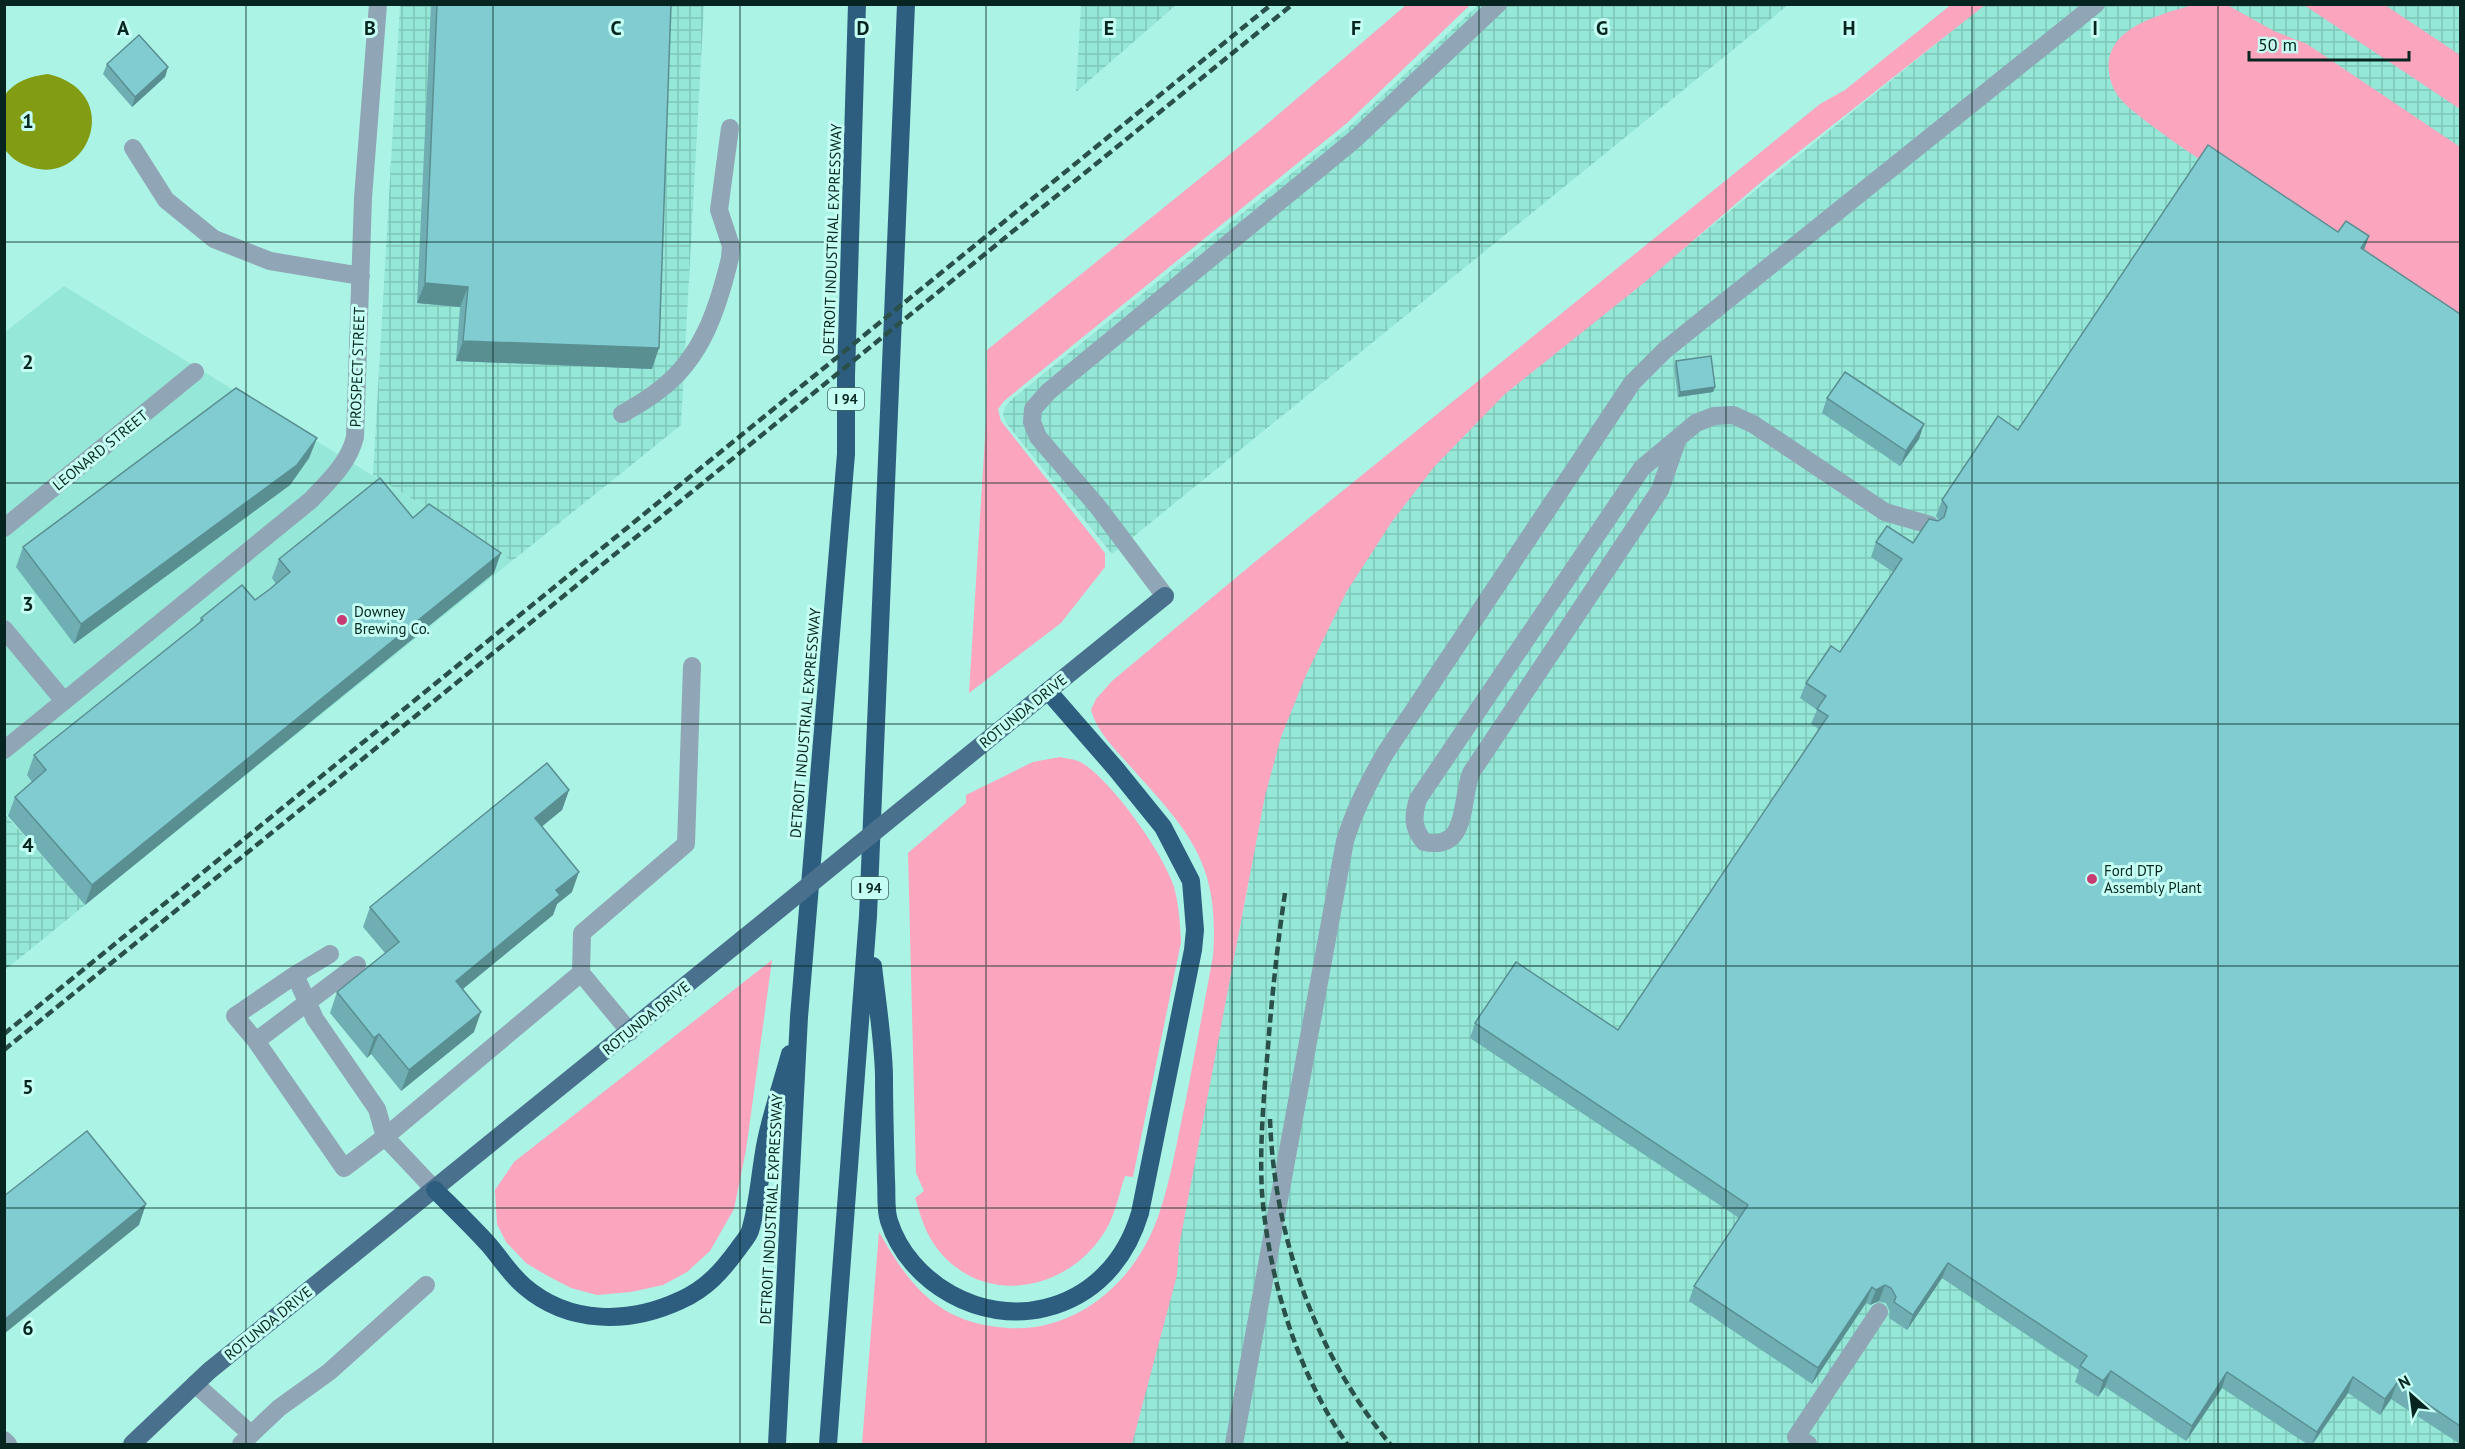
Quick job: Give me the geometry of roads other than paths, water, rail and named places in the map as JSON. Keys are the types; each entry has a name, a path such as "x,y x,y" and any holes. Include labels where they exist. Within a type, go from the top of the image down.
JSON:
{"highway":[{"name":"DETROIT INDUSTRIAL EXPRESSWAY","path":"777,1444 799,1017 846,454 846,364 857,4"},
{"name":"I 94","path":"828,1444 868,916 906,4"},
{"path":"868,916 884,1074 888,1219 898,1242 925,1276 944,1291 972,1305 1002,1311 1032,1311 1061,1304 1088,1291 1110,1271 1128,1247 1140,1213 1193,950 1194,912 1191,881 1163,827 1048,691"},
{"path":"435,1190 489,1246 507,1270 547,1303 592,1317 616,1317 638,1316 663,1309 689,1297 720,1273 750,1233 766,1139 799,1017"}],"main road":[{"name":"ROTUNDA DRIVE","path":"132,1444 195,1384 1165,596"}],"street":[{"name":"PROSPECT STREET","path":"4,750 311,500 340,469 354,440 363,198 378,4"},
{"path":"1165,596 1098,507 1038,437 1032,422 1033,409 1048,392 1354,140 1498,4"},
{"path":"1234,1444 1345,841 1366,786 1386,752 1632,382 1665,350 2096,4"},
{"path":"622,414 658,391 678,374 695,354 708,328 730,258 731,246 719,210 730,128"},
{"path":"133,148 166,200 214,238 270,261 361,276"},
{"name":"LEONARD STREET","path":"4,528 195,372"},
{"path":"1678,438 1660,490 1471,773 1456,832 1448,841 1437,845 1424,842 1416,832 1413,818 1418,799 1642,468 1678,438 1696,423 1714,416 1733,415 1753,424 1885,512 1930,525"},
{"path":"4,630 64,701"},
{"path":"630,1032 581,973 582,933 686,844 692,666"},
{"path":"330,954 235,1016 256,1041 345,1168 581,973"},
{"path":"256,1041 357,965"},
{"path":"295,975 306,1004 377,1109 385,1137 435,1190"},
{"path":"195,1384 246,1439 279,1408 329,1372 426,1285"},
{"path":"1808,1444 1796,1437 1880,1312"},
{"path":"4,1440 8,1444"}],"railway":[{"path":"4,1034 1272,4"},
{"path":"4,1050 1293,4"},
{"path":"1285,893 1269,1034 1261,1153 1262,1193 1271,1259 1288,1324 1314,1387 1347,1444"},
{"path":"1270,1119 1273,1163 1280,1207 1303,1292 1340,1371 1363,1409 1390,1444"}],"place":[{"name":"Downey Brewing Co.","path":"342,620"},
{"name":"Ford DTP Assembly Plant","path":"2092,879"}]}
